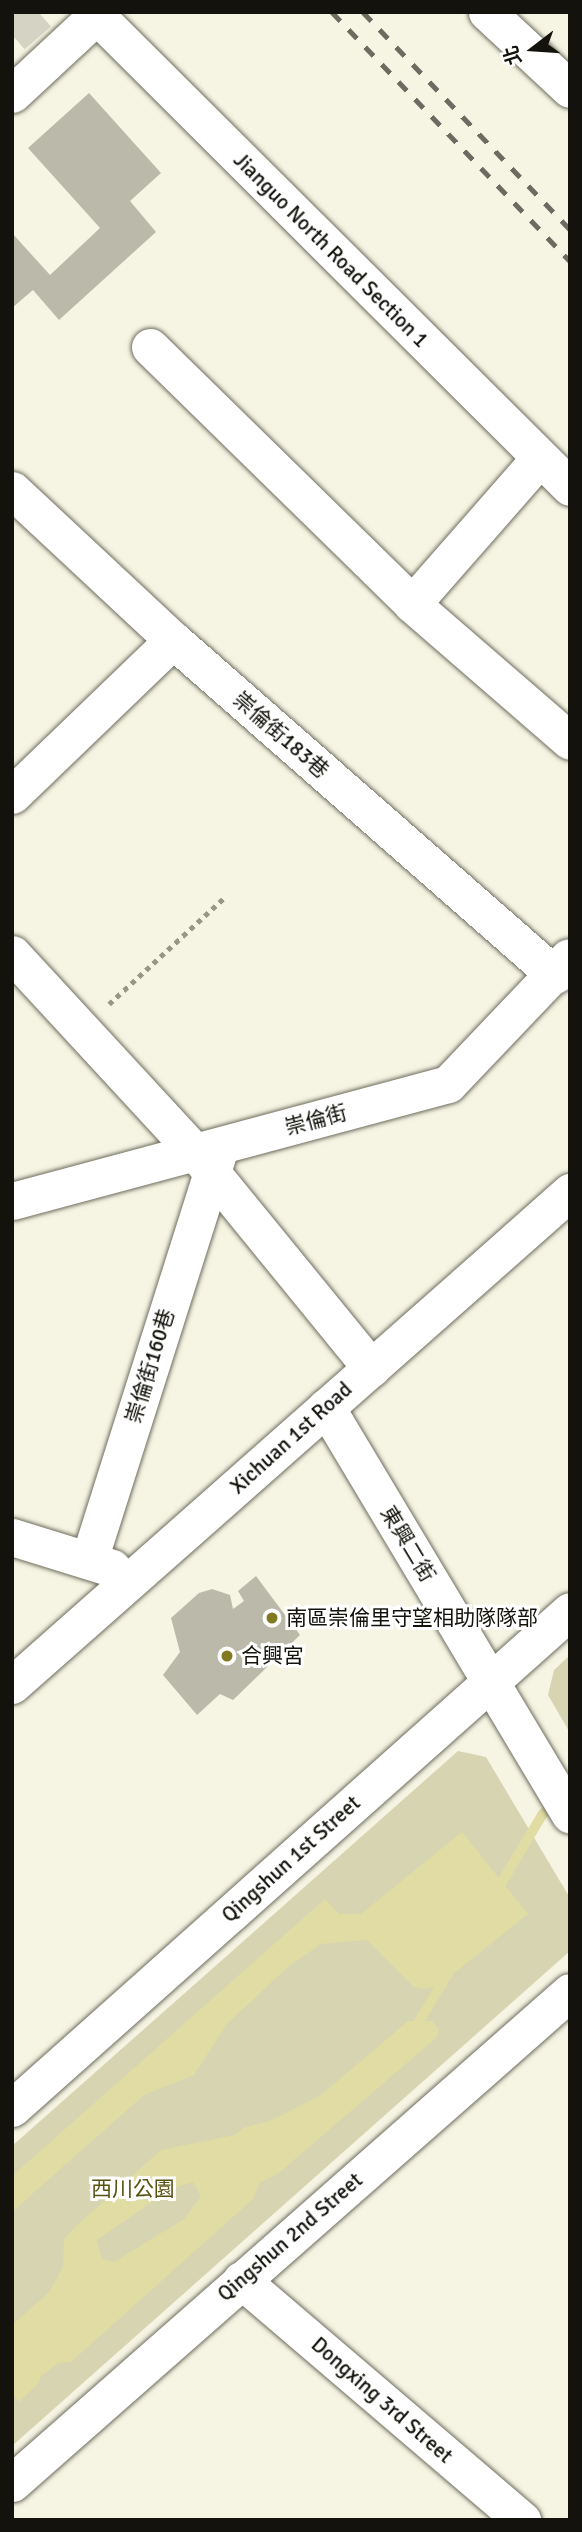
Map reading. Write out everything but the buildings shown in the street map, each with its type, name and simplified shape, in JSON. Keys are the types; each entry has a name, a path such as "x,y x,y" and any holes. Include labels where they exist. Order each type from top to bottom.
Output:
{"street":[{"path":"487,12 570,89"},
{"path":"16,79 95,14"},
{"name":"Jianguo North Road Section 1","path":"95,14 570,487"},
{"path":"150,347 412,604 570,740"},
{"path":"412,604 539,459"},
{"name":"崇倫街183巷","path":"12,491 173,640 558,970"},
{"path":"12,795 173,640"},
{"path":"12,954 82,1029 209,1156 371,1368"},
{"name":"崇倫街","path":"12,1202 209,1156 448,1084 558,970"},
{"name":"崇倫街160巷","path":"89,1560 209,1156"},
{"name":"Xichuan 1st Road","path":"12,1685 570,1192"},
{"name":"東興二街","path":"326,1407 570,1815"},
{"path":"12,1537 136,1576"},
{"name":"Qingshun 1st Street","path":"12,2108 570,1611"},
{"name":"Qingshun 2nd Street","path":"12,2483 570,1992"},
{"name":"Dongxing 3rd Street","path":"241,2280 522,2520"}],"path":[{"path":"82,1029 226,896"}],"green space":[{"path":"570,1655 570,1733 548,1695 554,1670"},
{"name":"西川公園","path":"458,1751 486,1757 570,1898 570,1951 12,2446 12,2146"}],"shaded area":[{"path":"462,1832 528,1914 437,1987 425,1989 414,1987 367,1940 321,1944 290,1965 227,2024 194,2075 144,2095 12,2212 12,2176 325,1899 339,1914 361,1914"},
{"path":"408,2021 432,2021 439,2029 437,2037 279,2173 260,2183 253,2199 71,2362 58,2363 41,2376 38,2384 19,2402 12,2394 12,2325 49,2292 63,2267 64,2239 76,2226 161,2150 235,2135 243,2128 272,2120 321,2095","holes":["193,2182 201,2196 184,2219 114,2262 102,2259 97,2240 171,2189"]}],"waterway":[{"path":"496,1892 542,1815 557,1801"},
{"path":"412,2033 449,1972"}],"tunnel":[{"path":"12,35 38,12"}],"railway":[{"path":"332,12 570,261"},
{"path":"363,12 570,229"}],"place":[{"name":"南區崇倫里守望相助隊隊部","path":"272,1618"},
{"name":"合興宮","path":"227,1656"}]}
